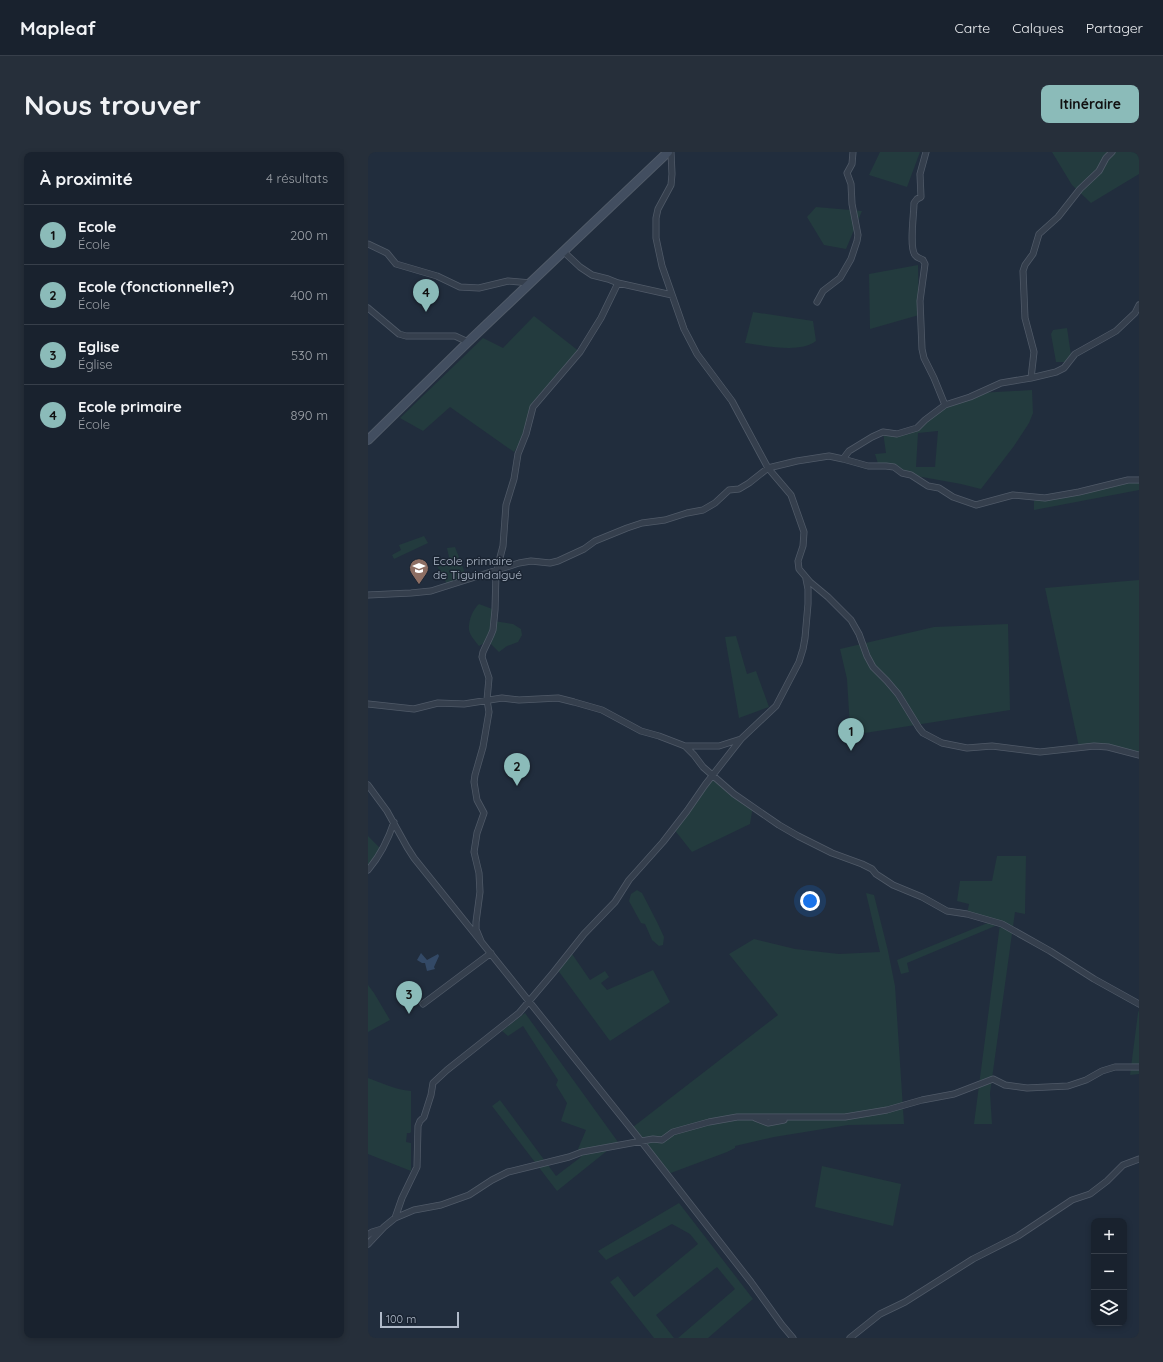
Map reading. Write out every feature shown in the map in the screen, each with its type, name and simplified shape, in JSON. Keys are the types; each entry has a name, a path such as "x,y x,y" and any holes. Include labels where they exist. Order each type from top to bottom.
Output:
{"street":[{"path":"368,440 468,342 668,152"},
{"path":"671,152 671,186 658,209 656,228 658,251 684,328 697,354 735,406 768,468 791,495 804,532 798,561 799,569 851,620 859,634 867,656 873,667 894,690 919,728 923,733 931,738 953,746 967,748 992,746 1040,752 1094,746 1108,747 1139,755"},
{"path":"817,302 823,291 840,278 851,259 857,241 858,235 852,204 851,184 847,174 852,164 853,152"},
{"path":"926,152 920,174 921,197 916,199 914,203 912,236 913,250 914,254 923,260 925,264 920,301 922,349 924,358 945,405"},
{"path":"1031,378 1034,352 1025,318 1025,265 1033,254 1039,234 1058,217 1080,189 1099,171 1106,158 1112,152"},
{"path":"368,244 387,253 396,264 437,276 460,287 479,288 508,281 531,283"},
{"path":"564,252 585,271 618,283 672,295"},
{"path":"481,941 476,929 480,892 479,873 474,852 477,834 484,813 477,800 474,782 488,723 489,712 487,700 490,678 482,657 484,648 493,630 497,570 503,546 506,505 514,479 518,454 526,434 533,407 580,352 601,318 618,283"},
{"path":"843,459 849,451 883,432 897,434 917,428 945,405 970,397 1001,383 1031,378 1056,372 1064,368 1074,354 1116,331 1135,312 1139,305"},
{"path":"368,308 400,334 406,336 455,336 468,342"},
{"path":"368,595 431,591 525,562 531,561 550,563 558,561 584,549 595,541 627,528 642,523 665,520 706,509 716,503 729,490 739,489 768,468 797,461 829,456 868,466 894,467 902,473 911,475 928,486 939,488 954,497 976,505 1013,495 1045,498 1079,492 1128,480 1139,480"},
{"path":"395,1218 402,1198 417,1167 418,1126 424,1117 433,1083 447,1070 519,1013 584,934 615,902 629,880 663,842 687,811 712,774 741,739 776,706 799,662 805,638 808,589 805,576"},
{"path":"368,704 414,709 438,703 464,704 502,698 519,700 558,698 602,710 641,731 685,746 719,746 741,739"},
{"path":"685,746 703,767 734,794 798,836 832,853 867,867 893,884 948,911 967,914 1002,924 1139,1004"},
{"path":"368,785 394,822 414,858 641,1141 793,1338"},
{"path":"368,870 378,859 394,822"},
{"path":"423,1004 491,953"},
{"path":"368,1244 395,1218 414,1210 441,1205 469,1195 492,1180 508,1172 582,1152 652,1139 662,1140 673,1132 709,1122 752,1117 845,1117 887,1110 922,1100 954,1094 993,1079 1005,1085 1027,1088 1068,1086 1115,1067 1139,1067"},
{"path":"850,1338 880,1314 905,1302 973,1259 1018,1236 1072,1200 1090,1194 1123,1166 1139,1159"},
{"path":"368,1235 382,1229"}],"green space":[{"path":"880,152 920,152 907,187 869,175"},
{"path":"1052,152 1139,152 1139,174 1091,203 1072,185"},
{"path":"816,207 862,211 846,249 824,245 807,217"},
{"path":"918,265 919,315 870,329 869,274"},
{"path":"753,312 813,321 816,341 809,345 791,348 745,343"},
{"path":"534,316 580,352 533,407 526,434 514,452 450,407 423,431 400,418 483,338 503,348"},
{"path":"1067,328 1071,355 1065,362 1056,362 1051,334 1053,330"},
{"path":"1032,390 1033,413 1029,423 1014,446 981,489 911,475 894,467 879,467 875,454 886,453 883,432 897,434 917,428 943,407 979,393","holes":["938,431 935,467 916,467 918,433"]},
{"path":"1139,480 1139,490 1034,510 1034,501"},
{"path":"424,536 428,543 394,559 392,555 401,550 399,545"},
{"path":"455,547 467,578 447,584 437,566 449,557 447,548"},
{"path":"1139,580 1139,755 1114,749 1079,747 1045,588"},
{"path":"479,604 495,610 494,621 513,624 521,629 522,635 518,642 507,646 499,652 488,641 479,646 473,639 469,630 469,623 471,616"},
{"path":"1008,624 1010,710 865,733 850,728 847,679 840,649 934,627"},
{"path":"736,636 747,674 756,671 769,707 739,718 725,637"},
{"path":"713,774 753,806 750,824 692,852 673,828"},
{"path":"368,836 382,850 368,868"},
{"path":"997,856 1026,856 1025,914 1015,912 990,1093 992,1124 974,1124 1000,924 907,963 909,972 901,974 897,960 990,922 967,914 969,904 957,901 960,881 992,881"},
{"path":"637,890 642,893 657,922 664,937 663,945 659,946 652,940 645,924 641,923 629,901 631,894"},
{"path":"866,893 874,895 895,986 904,1124 848,1125 774,1137 735,1146 735,1148 727,1152 668,1174 633,1127 778,1015 729,954 754,939 795,949 839,954 880,952"},
{"path":"570,951 590,980 605,971 609,977 601,983 607,990 653,970 670,1002 610,1041 557,969"},
{"path":"368,985 390,1020 368,1032"},
{"path":"1139,1010 1139,1074 1130,1075 1138,1013"},
{"path":"525,1013 618,1142 557,1191 492,1106 500,1100 556,1176 581,1157 578,1149 586,1130 561,1121 567,1103 556,1085 558,1080 523,1026 508,1036 502,1031"},
{"path":"368,1078 394,1088 411,1091 411,1132 407,1133 406,1142 411,1143 411,1171 368,1154"},
{"path":"822,1166 901,1184 893,1226 815,1207"},
{"path":"679,1203 753,1299 708,1338 678,1338 735,1289 717,1267 656,1315 674,1338 654,1338 610,1282 618,1276 634,1297 698,1244 690,1234 672,1224 606,1260 598,1251"}],"water":[{"path":"421,953 427,960 438,954 439,956 434,967 435,969 427,971 425,963 417,960"}],"place":[{"name":"Ecole primaire","path":"426,312"},
{"name":"Ecole primaire de Tiguindalgué","path":"419,585"},
{"name":"Ecole","path":"851,751"},
{"name":"Ecole (fonctionnelle?)","path":"517,786"},
{"name":"Eglise","path":"409,1014"}]}
